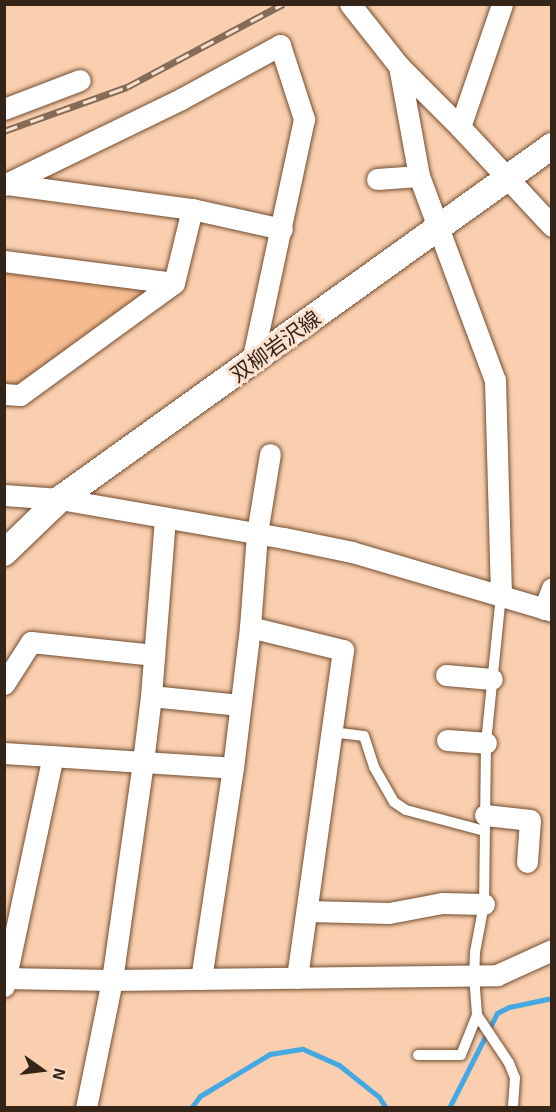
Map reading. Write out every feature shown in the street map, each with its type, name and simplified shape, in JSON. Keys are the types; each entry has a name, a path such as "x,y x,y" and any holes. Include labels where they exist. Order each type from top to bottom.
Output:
{"street":[{"path":"350,4 399,66 509,177 552,226"},
{"path":"460,127 502,4"},
{"path":"5,184 162,109 280,45 304,119 252,362"},
{"path":"399,66 418,177 439,227 495,380 501,595"},
{"path":"4,109 80,80"},
{"name":"双柳岩沢線","path":"4,553 60,500 552,146"},
{"path":"377,179 418,177"},
{"path":"5,184 192,209 282,228"},
{"path":"4,394 20,395 174,283 192,209"},
{"path":"4,261 174,283"},
{"path":"201,979 233,768 250,627 257,533 270,454"},
{"path":"4,495 60,500 257,533 352,552 548,610 552,588"},
{"path":"87,1107 112,980 143,762 151,696 165,518"},
{"path":"250,627 343,650 297,978"},
{"path":"4,684 31,642 154,655"},
{"path":"446,675 492,679"},
{"path":"151,696 240,705"},
{"path":"447,740 486,743"},
{"path":"4,753 233,768"},
{"path":"53,756 5,981 497,975 552,950"},
{"path":"485,823 530,820 527,862"},
{"path":"307,911 390,913 442,903 484,904"}],"lane":[{"path":"501,595 486,743 484,904 475,952 474,975 481,1019 509,1063 515,1078 513,1107"},
{"path":"332,732 364,736 374,767 394,802 406,810 485,823"},
{"path":"418,1055 461,1055 481,1019"}],"shaded area":[{"path":"5,261 174,283 5,394"}],"waterway":[{"path":"449,1108 497,1013 509,1007 552,998"},
{"path":"191,1108 200,1096 270,1054 303,1049 339,1065 379,1097 386,1108"}],"railway":[{"path":"4,131 127,87 283,4"}]}
